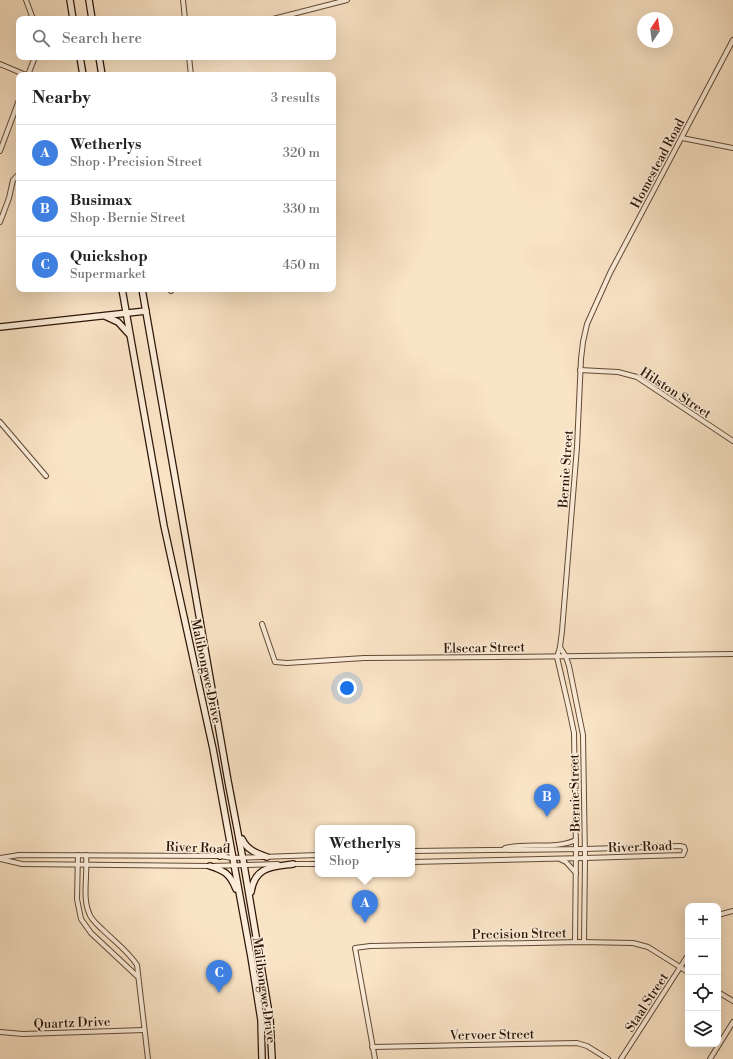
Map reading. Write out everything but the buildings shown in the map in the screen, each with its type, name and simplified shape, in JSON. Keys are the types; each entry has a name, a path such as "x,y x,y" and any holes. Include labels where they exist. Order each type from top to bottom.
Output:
{"main road":[{"path":"70,0 73,16"},
{"path":"89,0 92,16"},
{"path":"80,60 82,72"},
{"path":"100,60 102,72"},
{"name":"Malibongwe Drive","path":"122,292 164,526 213,749 229,842 241,900 261,1020 262,1059"},
{"name":"Malibongwe Drive","path":"143,292 228,781 250,898 270,1019 272,1059"},
{"path":"0,327 146,311"},
{"path":"102,315 118,322 130,336"},
{"path":"239,834 249,849 267,857"},
{"path":"220,856 225,852 229,842"},
{"path":"250,898 254,878 262,871 268,868 294,864"},
{"path":"210,866 218,868 229,875 241,900"}],"street":[{"path":"26,0 32,16"},
{"path":"183,0 186,16"},
{"path":"285,16 348,0"},
{"name":"Homestead Road","path":"599,294 733,40"},
{"path":"28,72 34,60"},
{"path":"190,60 191,72"},
{"path":"0,64 20,72"},
{"path":"0,151 16,108"},
{"path":"682,138 733,148"},
{"path":"0,222 16,178"},
{"name":"Bernie Street","path":"575,942 576,840 573,730 557,657 560,647 576,453 580,370 584,335 599,294"},
{"name":"Hilston Street","path":"580,370 618,372 637,377 733,441"},
{"path":"0,422 46,476"},
{"name":"Elsecar Street","path":"262,624 275,662 287,663 364,658 733,654"},
{"name":"Bernie Street","path":"560,647 566,657 583,735 585,849 584,942"},
{"path":"499,850 521,845 565,844 576,840"},
{"name":"River Road","path":"415,851 585,849 680,846 684,847 685,850 683,855 415,862"},
{"name":"River Road","path":"0,858 19,855 220,856 232,858 315,855"},
{"path":"78,855 78,907 83,924 137,976"},
{"path":"86,855 86,898 89,913 95,922 131,957 137,965 137,976 148,1059"},
{"name":"River Road","path":"0,858 22,864 210,866 315,864"},
{"path":"559,858 569,865 576,873"},
{"path":"721,915 733,911"},
{"name":"Precision Street","path":"372,1047 355,948 362,946 575,942 640,944 648,947 685,970"},
{"name":"Staal Street","path":"621,1059 685,959"},
{"path":"721,994 733,1002"},
{"path":"710,1059 733,1022"},
{"name":"Quartz Drive","path":"0,1032 23,1034 144,1030"},
{"name":"Vervoer Street","path":"372,1047 577,1043 588,1046 608,1059"},
{"path":"372,1047 375,1059"}],"place":[{"name":"Busimax","path":"547,817"},
{"name":"Wetherlys","path":"365,923"},
{"name":"Quickshop","path":"219,993"}]}
